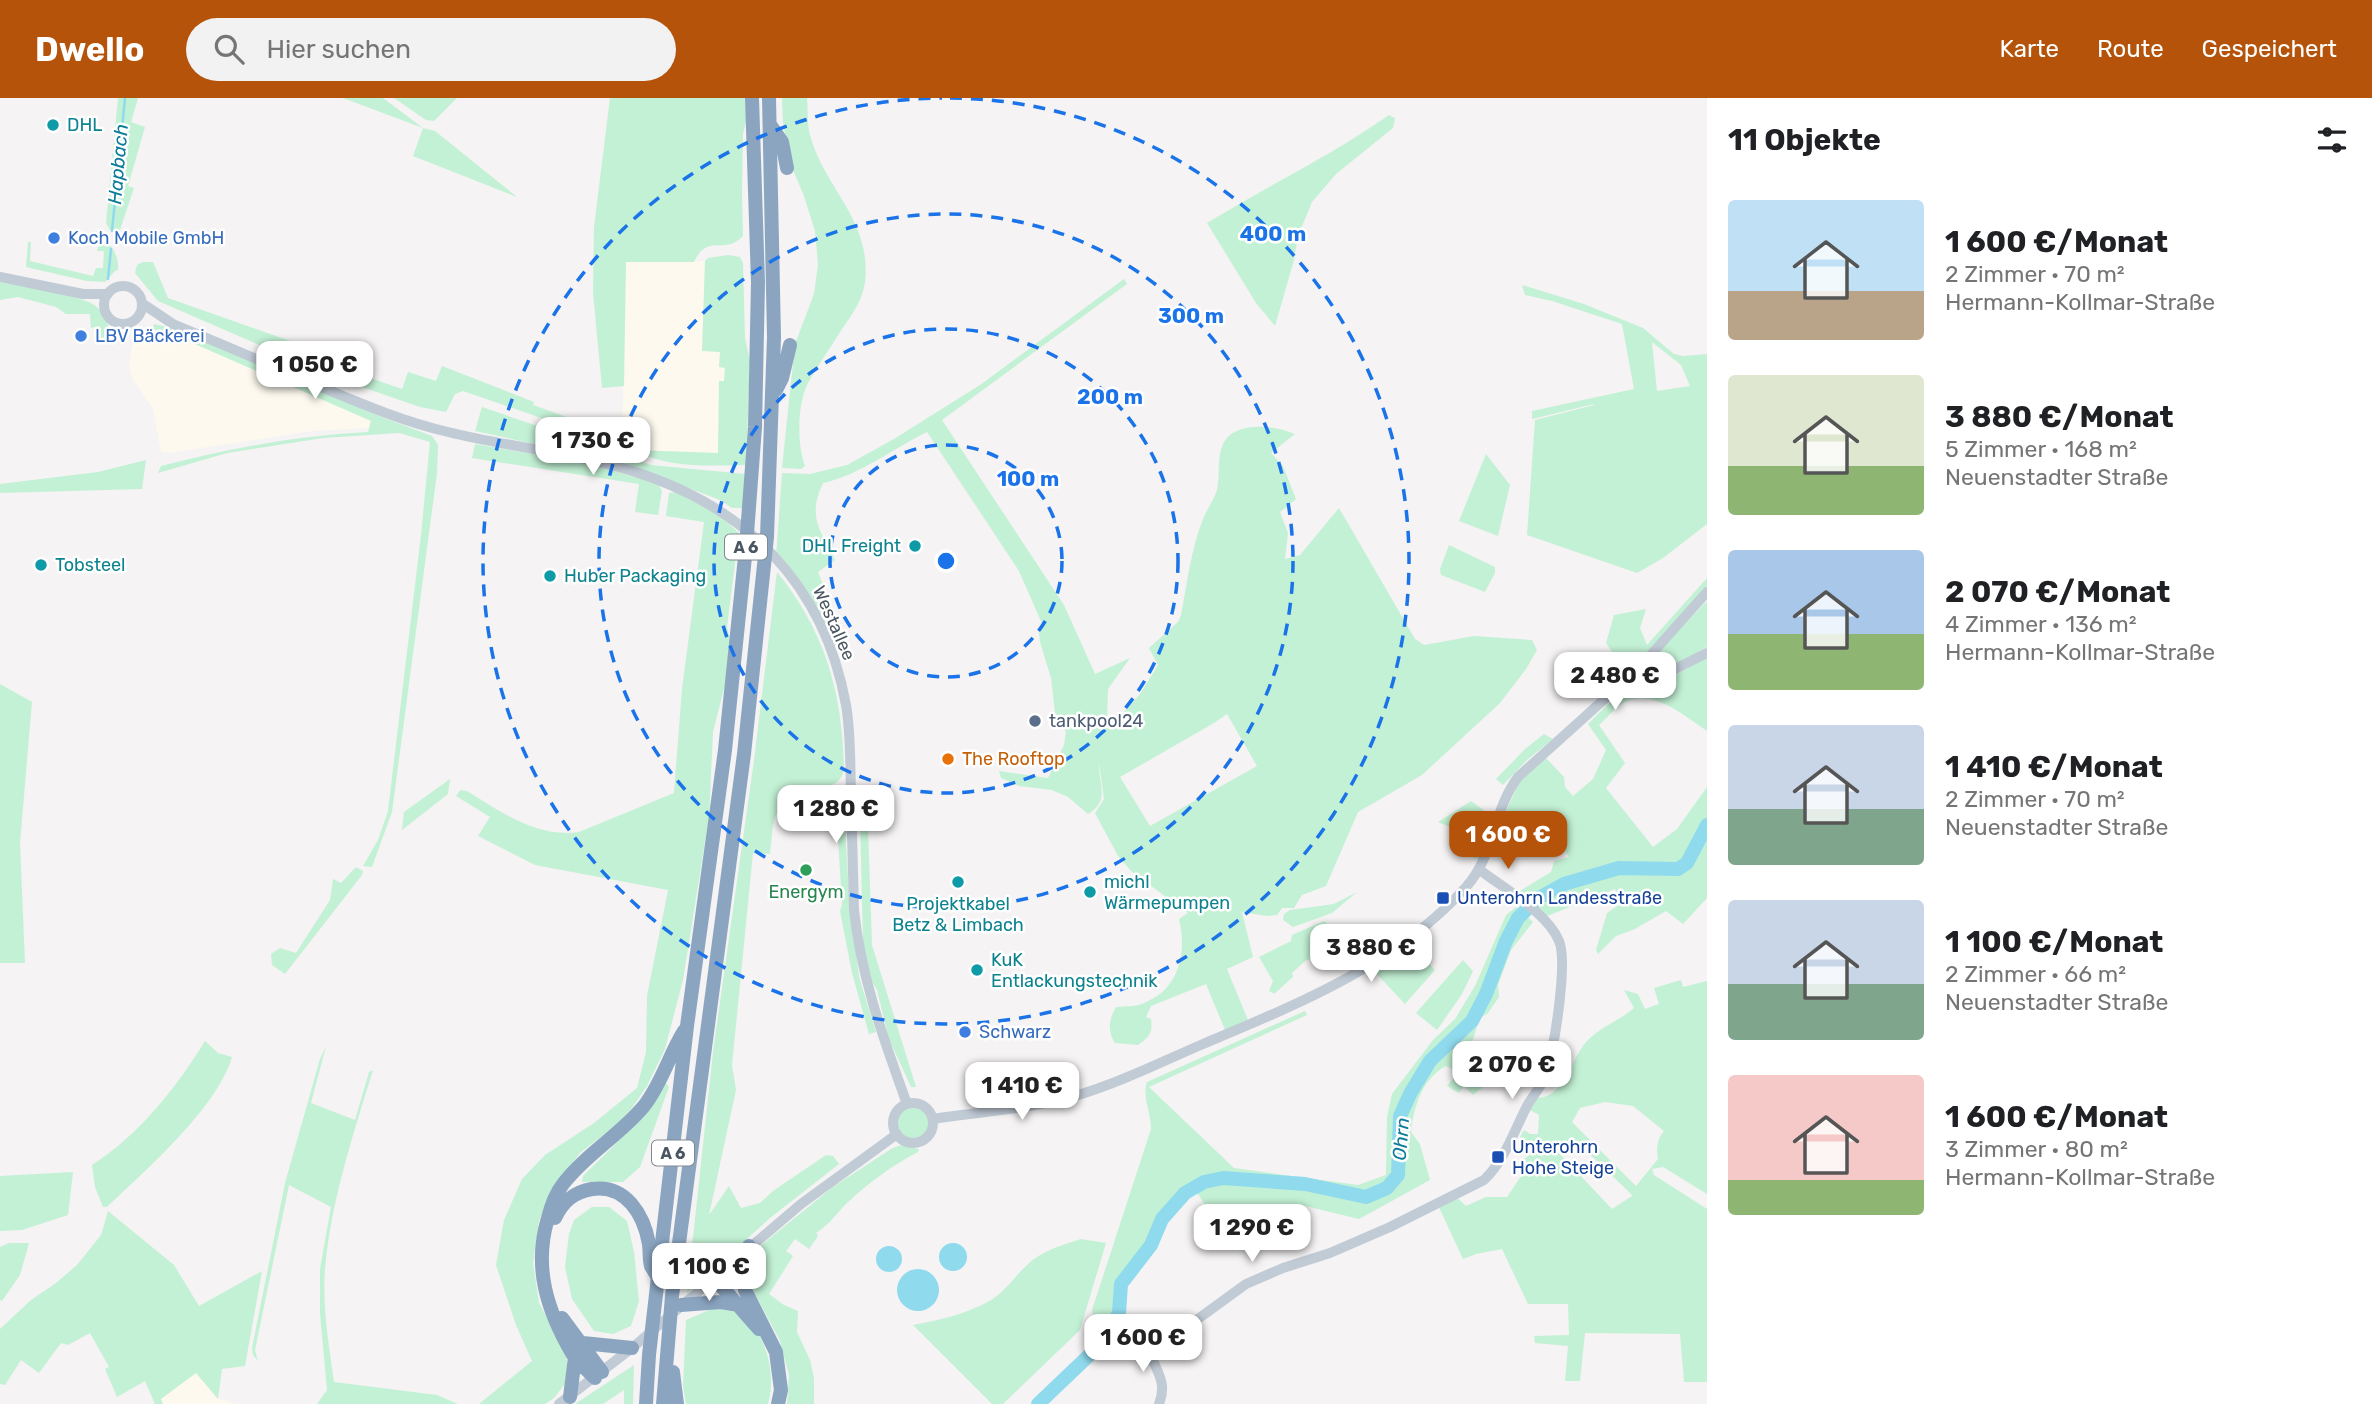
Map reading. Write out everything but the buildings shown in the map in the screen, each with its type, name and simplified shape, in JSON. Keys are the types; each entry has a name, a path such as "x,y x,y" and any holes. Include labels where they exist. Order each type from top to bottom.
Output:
{"highway":[{"name":"A 6","path":"646,1404 649,1355 687,1026 725,750 746,547 754,428 758,283 752,98"},
{"name":"A 6","path":"663,1404 667,1343 676,1300 751,693 767,537 774,258 769,98"},
{"path":"771,125 782,142 787,168"},
{"path":"772,399 782,377 790,345"},
{"path":"598,1376 575,1357 546,1297 542,1278 543,1235 562,1186 578,1167 621,1131 646,1103 659,1084 687,1026"},
{"path":"598,1376 583,1343 566,1325 558,1311 548,1278 548,1237 556,1216 567,1200 583,1191 597,1188 629,1199 640,1215 647,1235 650,1264 659,1280"},
{"path":"749,1246 745,1290 776,1352 781,1390 776,1404"},
{"path":"718,1274 745,1290"},
{"path":"718,1274 758,1327 771,1354 776,1404"},
{"path":"676,1300 739,1305"},
{"path":"583,1343 632,1348"},
{"path":"667,1343 677,1404"},
{"path":"565,1400 575,1357"}],"main road":[{"path":"0,277 83,294 108,294"},
{"path":"128,286 138,293 143,304 138,318 126,325 115,323 107,316 104,307 108,294 117,287 128,286"},
{"path":"83,294 104,307"},
{"name":"Westallee","path":"143,304 173,324 382,412 450,433 630,470 698,497 758,538 792,576 810,605 825,637 846,705 857,935 863,972 907,1104"},
{"name":"Westallee","path":"138,318 173,324"},
{"path":"933,1119 1040,1104 1074,1096 1128,1076 1311,997 1367,968 1442,910 1467,887 1485,861 1497,816 1509,789 1639,668 1707,593"},
{"path":"1639,668 1653,680 1707,653"},
{"path":"1159,1404 1164,1388 1150,1354 1156,1343 1191,1324 1245,1284 1330,1253 1390,1227 1484,1180 1495,1170 1532,1097 1544,1081 1555,1034 1562,959 1561,943 1553,928 1480,870"},
{"path":"907,1104 925,1106 933,1119 933,1130 923,1141 908,1143 894,1128 894,1117 898,1110 907,1104"},
{"path":"565,1400 632,1348 676,1300 718,1274 846,1169 897,1134"}],"shaded area":[{"path":"705,261 702,350 720,352 725,367 724,381 719,382 718,453 633,450 622,446 626,262"},
{"path":"153,330 165,331 371,420 369,428 313,431 161,452 153,409 132,378 129,365 133,342 141,334"},
{"path":"196,1373 218,1399 238,1404 163,1404 161,1399"}],"green space":[{"path":"118,98 138,98 131,122 145,127 128,186 134,188 119,233 110,230 106,223"},
{"path":"343,98 383,98 423,128"},
{"path":"394,98 457,98 434,121 426,120"},
{"path":"610,98 745,98 747,117 743,134 743,236 730,244 705,248 694,262 626,262 624,386 602,388 593,293 594,227"},
{"path":"782,98 807,98 809,131 817,154 854,222 865,260 865,282 859,301 804,392 799,424 805,466 801,469 782,468 795,344 814,294 818,264 815,231 791,165 783,123"},
{"path":"1389,115 1395,118 1393,128 1336,174 1312,202 1298,236 1275,326 1256,303 1207,223 1345,144"},
{"path":"423,128 435,131 517,197 413,156"},
{"path":"104,241 113,249 118,266 118,270 105,282 87,281 26,267 28,242 31,242 30,261 93,276 96,268 103,268 104,251 97,251 99,244"},
{"path":"728,255 740,257 743,263 745,338 750,361 746,465 674,463 646,456 633,450 718,453 719,381 724,381 725,368 719,367 720,352 702,351 705,261 708,258"},
{"path":"153,262 168,298 310,348 307,356 402,389 408,372 436,381 442,366 534,402 533,405 589,425 592,419 596,420 598,430 591,435 463,391 455,394 446,412 420,407 333,377 158,301 135,273 137,265"},
{"path":"1124,279 1127,284 942,420 1064,605 1095,674 1130,658 1108,689 1107,720 1117,720 1140,694 1158,665 1149,648 1178,622 1181,615 1195,542 1217,490 1221,449 1234,432 1251,427 1270,427 1295,434 1271,453 1283,466 1296,499 1280,512 1288,533 1285,559 1300,555 1339,508 1415,639 1424,645 1474,636 1532,640 1537,650 1500,703 1422,775 1358,812 1326,886 1302,895 1294,908 1282,908 1277,915 1242,912 1253,957 1227,969 1248,1020 1225,1030 1206,984 1151,1006 1146,1017 1151,1019 1151,1031 1138,1045 1115,1043 1112,1038 1110,1025 1116,1007 1144,1003 1166,989 1173,979 1181,956 1179,919 1188,913 1132,872 1118,856 1095,813 1104,799 1099,763 1101,797 1095,809 1088,814 1068,797 1052,790 1019,786 1001,778 999,771 1048,778 1064,745 1066,732 1055,713 1051,678 1040,642 1039,633 1043,626 1019,571 927,432 851,474 823,483 818,495 817,523 835,560 818,572 838,622 843,643 829,647 776,557 782,473 810,474 847,465 980,385","holes":["1227,714 1257,766 1150,826 1120,777"]},
{"path":"0,282 67,295 91,303 100,310 112,333 107,333 107,338 95,339 95,327 91,328 90,314 66,314 56,307 18,297 0,300"},
{"path":"1522,285 1584,304 1643,328 1674,354 1707,354 1707,524 1663,558 1637,573 1527,535 1535,420 1594,404 1532,419 1532,411 1634,389 1622,324 1525,295","holes":["1652,342 1681,365 1690,386 1657,391"]},
{"path":"154,324 175,329 432,436 438,445 437,473 392,812 372,867 363,866 378,840 388,811 430,442 399,433 323,438 227,453 158,473 161,466 238,448 315,436 368,432 371,421 165,331 153,330"},
{"path":"482,407 651,465 745,474 743,508 732,508 720,500 678,484 590,456 475,431"},
{"path":"475,444 590,464 658,484 662,491 658,515 635,512 639,484 472,458"},
{"path":"1486,454 1510,485 1498,536 1459,521"},
{"path":"146,460 142,489 0,493 0,484 98,472"},
{"path":"676,492 719,515 739,533 727,627 733,653 713,732 709,817 683,980 665,1049 647,1086 615,1126 580,1153 554,1187 539,1221 533,1263 539,1303 564,1349 569,1369 565,1384 554,1398 545,1404 479,1404 532,1361 516,1325 496,1265 504,1220 522,1179 545,1155 594,1123 637,1088 646,1052 647,996 668,890 535,865 478,836 490,817 456,796 460,790 467,791 520,822 564,833 579,832 674,793 682,689 704,522 666,516 669,493"},
{"path":"1449,545 1495,567 1495,573 1485,592 1441,575 1440,569"},
{"path":"777,572 808,617 828,665 840,715 844,770 834,784 795,796 786,802 774,821 770,854 753,853 732,1065 736,1090 709,1215 729,1186 741,1208 760,1203 826,1155 833,1156 839,1164 770,1218 687,1293 713,1052"},
{"path":"1707,578 1707,587 1627,673 1606,643 1614,615 1646,609 1640,628 1647,645"},
{"path":"1707,601 1707,647 1662,672 1655,672 1650,668 1656,654"},
{"path":"1707,658 1707,731 1677,710 1642,698 1620,705 1599,725 1625,763 1606,788 1653,847 1677,829 1707,787 1707,898 1683,924 1666,911 1635,929 1616,936 1598,954 1596,950 1607,913 1623,902 1615,889 1547,916 1520,891 1551,872 1554,861 1569,857 1542,819 1532,816 1521,828 1513,825 1509,839 1500,836 1506,811 1520,781 1546,758 1564,777 1565,787 1573,796 1593,779 1606,750 1588,724 1638,674 1648,683 1665,685 1677,674"},
{"path":"0,684 32,702 20,843 25,963 0,963"},
{"path":"1544,734 1553,739 1527,760 1503,785 1496,779 1525,749"},
{"path":"450,779 448,794 402,830 404,812"},
{"path":"1471,801 1493,817 1490,840 1481,859 1473,858 1479,840 1438,822"},
{"path":"836,805 845,825 849,895 859,977 876,1032 869,1034 852,973 840,911 842,905"},
{"path":"865,810 868,827 872,945 916,1087 911,1087 889,1039 877,990 870,979 863,942 860,818"},
{"path":"356,867 363,871 362,875 285,974 272,965 271,954 280,948 296,953 330,900 333,879 341,883"},
{"path":"1357,892 1332,913 1293,927 1283,920 1284,914 1290,910 1334,904"},
{"path":"1516,907 1533,922 1511,950 1498,985 1499,997 1488,1013 1479,1019 1473,1040 1452,1058 1473,1073 1483,1073 1483,1087 1473,1095 1464,1086 1459,1093 1447,1086 1458,1072 1446,1066 1431,1078 1417,1103 1411,1132 1420,1144 1430,1180 1359,1219 1301,1205 1241,1206 1210,1213 1198,1194 1186,1194 1160,1229 1152,1255 1119,1293 1112,1325 1106,1334 1096,1328 1092,1310 1151,1129 1147,1082 1305,1011 1307,1015 1149,1087 1234,1168 1358,1185 1386,1175 1387,1117 1392,1094 1433,1040 1455,1019 1475,986 1506,915"},
{"path":"1324,921 1357,950 1371,958 1350,971 1327,954 1305,961 1292,973 1293,977 1274,994 1269,991 1273,981 1259,957 1291,941 1292,935"},
{"path":"1412,946 1435,970 1405,1004 1373,970"},
{"path":"1463,960 1473,971 1462,994 1437,1030 1416,1013"},
{"path":"1681,980 1683,987 1707,981 1707,1194 1663,1167 1652,1169 1654,1175 1707,1209 1707,1382 1684,1382 1680,1334 1585,1333 1580,1381 1565,1381 1568,1346 1535,1343 1534,1336 1569,1335 1568,1304 1528,1304 1502,1249 1463,1259 1437,1203 1453,1194 1466,1206 1486,1197 1507,1197 1524,1172 1517,1164 1531,1154 1520,1137 1524,1130 1530,1134 1538,1134 1539,1115 1526,1108 1532,1097 1551,1094 1589,1039 1634,1008 1624,990 1638,994 1645,1009 1659,1004 1654,988","holes":["1605,1102 1633,1106 1664,1131 1658,1144 1658,1159 1636,1186 1572,1122 1580,1108","1572,1137 1632,1195 1632,1196 1612,1209 1558,1152"]},
{"path":"205,1041 218,1053 232,1057 212,1097 160,1157 107,1207 103,1207 95,1187 92,1165 141,1125 182,1076"},
{"path":"326,1046 311,1103 355,1120 369,1072 373,1070 344,1168 328,1244 324,1297 334,1382 437,1395 458,1404 317,1404 327,1390 320,1314 320,1269 331,1207 289,1185 255,1350 258,1361 253,1355 252,1348 285,1183"},
{"path":"665,1082 669,1087 640,1167 623,1182 582,1182 583,1176 651,1109"},
{"path":"913,1103 927,1109 933,1123 927,1137 913,1143 899,1137 893,1123 899,1109"},
{"path":"901,1145 919,1149 847,1203 816,1233 818,1236 809,1249 795,1239 786,1251 793,1256 769,1294 798,1311 797,1332 810,1360 814,1378 814,1404 787,1404 789,1375 780,1341 754,1292 751,1280 750,1269 759,1247 833,1187"},
{"path":"73,1172 68,1215 22,1230 0,1231 0,1176"},
{"path":"592,1207 609,1207 627,1221 634,1252 639,1301 631,1326 613,1334 594,1331 572,1299 565,1267 569,1234 574,1220"},
{"path":"108,1211 174,1265 199,1306 262,1271 245,1366 222,1369 218,1399 196,1373 161,1399 163,1404 155,1404 145,1381 117,1397 105,1369 109,1367 90,1333 68,1345 61,1343 39,1373 21,1360 5,1385 0,1384 0,1329 31,1300 77,1265 101,1235"},
{"path":"1081,1239 1106,1243 1080,1330 1003,1404 992,1404 913,1325 953,1316 982,1305 1001,1292 1039,1256"},
{"path":"9,1243 29,1243 20,1275 2,1301 0,1247"},
{"path":"714,1308 736,1311 755,1328 762,1340 770,1366 768,1404 686,1404 683,1386 686,1320"},
{"path":"634,1365 633,1404 624,1404 624,1390 603,1404 575,1404"}],"water":[{"path":"953,1243 963,1247 967,1257 963,1267 953,1271 943,1267 939,1257 943,1247"},
{"path":"889,1246 898,1250 902,1259 898,1268 889,1272 880,1268 876,1259 880,1250"},
{"path":"918,1269 933,1275 939,1290 933,1305 918,1311 903,1305 897,1290 903,1275"}],"waterway":[{"name":"Hapbach","path":"112,231 125,98"},
{"name":"Hapbach","path":"108,279 111,249"},
{"name":"Ohrn","path":"1038,1404 1102,1343 1119,1313 1121,1284 1151,1245 1162,1219 1185,1193 1204,1182 1223,1178 1305,1184 1366,1197 1387,1188 1398,1175 1400,1116 1411,1092 1430,1061 1472,1021 1518,918 1537,899 1564,884 1619,868 1678,869 1687,863 1707,825"}],"place":[{"name":"DHL","path":"53,125"},
{"name":"Koch Mobile GmbH","path":"54,238"},
{"name":"LBV Bäckerei","path":"81,336"},
{"name":"DHL Freight","path":"915,546"},
{"name":"Tobsteel","path":"41,565"},
{"name":"Huber Packaging","path":"550,576"},
{"name":"tankpool24","path":"1035,721"},
{"name":"The Rooftop","path":"948,759"},
{"name":"Energym","path":"806,870"},
{"name":"Projektkabel Betz & Limbach","path":"958,882"},
{"name":"michl Wärmepumpen","path":"1090,892"},
{"name":"Unterohrn Landesstraße","path":"1443,898"},
{"name":"KuK Entlackungstechnik","path":"977,970"},
{"name":"Schwarz","path":"965,1032"},
{"name":"Unterohrn Hohe Steige","path":"1498,1157"}]}
